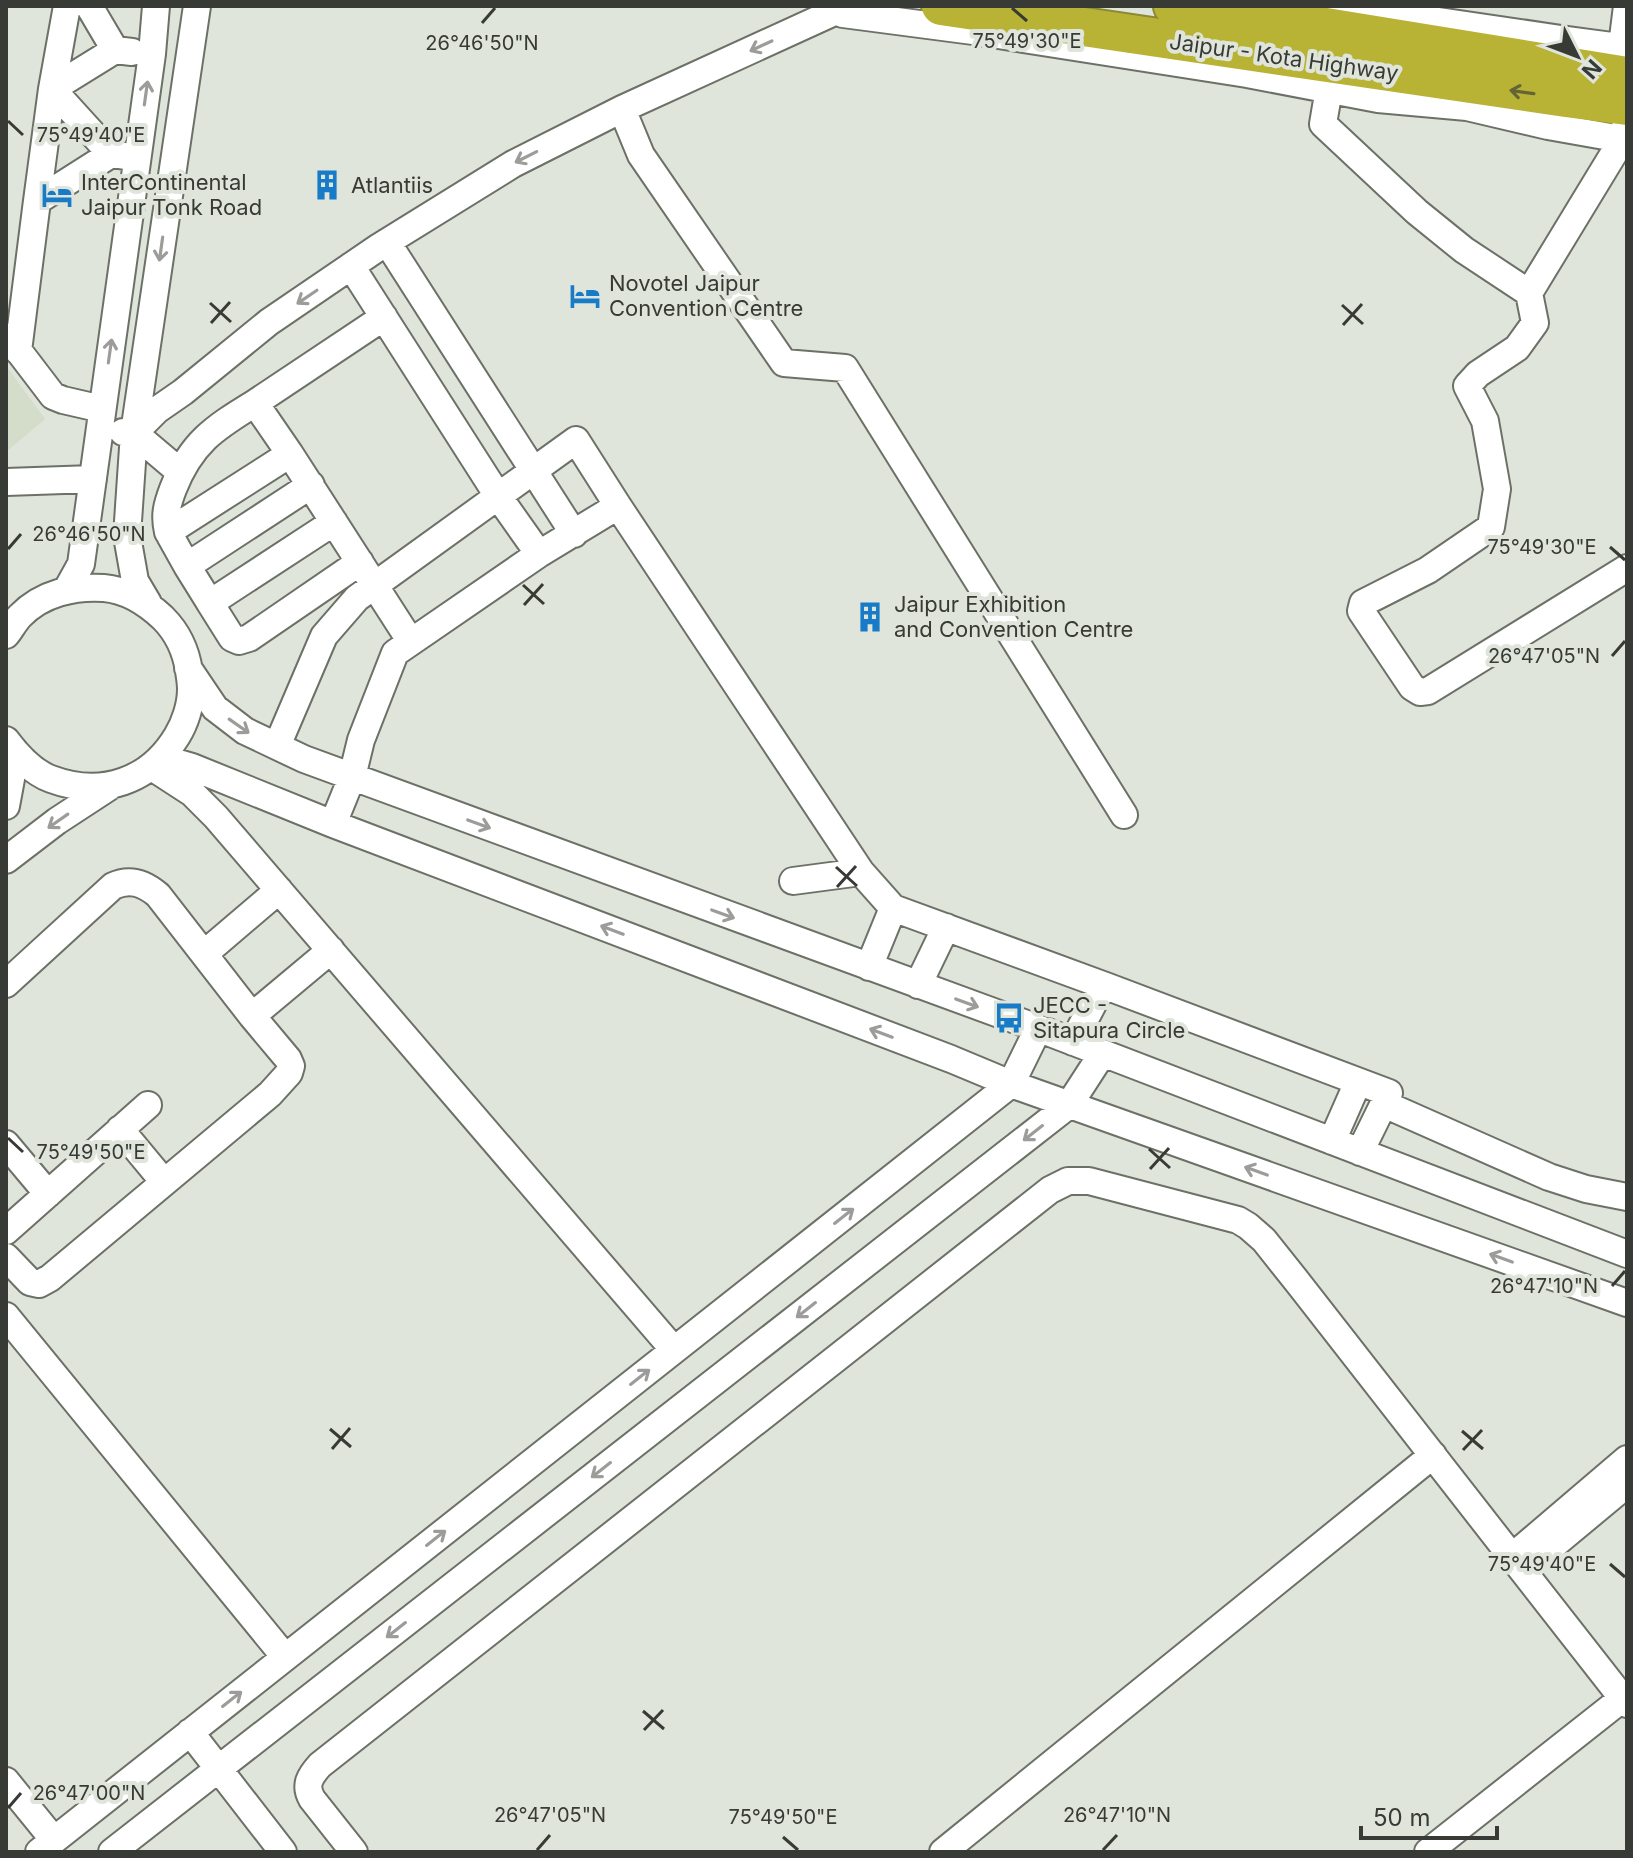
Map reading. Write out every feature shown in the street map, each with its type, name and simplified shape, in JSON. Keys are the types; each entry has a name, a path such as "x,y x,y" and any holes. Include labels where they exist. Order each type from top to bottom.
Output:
{"highway":[{"name":"Jaipur - Kota Highway","path":"941,6 1331,76 1551,96 1624,107"},
{"name":"Jaipur - Kota Highway","path":"1173,6 1259,11 1624,107"}],"street":[{"path":"67,6 12,342 58,399 134,433 180,472"},
{"path":"89,6 115,50"},
{"path":"66,591 81,564 152,54 156,6"},
{"path":"6,740 22,761 49,779 80,787 112,785 136,778 157,763 184,725 191,691 187,657 172,627 148,603 135,581 127,536 134,433 197,6"},
{"path":"134,433 157,410 269,322 387,242 513,164 622,109 832,13 864,6"},
{"path":"893,6 947,7"},
{"path":"1323,6 1553,38 1624,107"},
{"path":"1627,6 1624,107 1529,293 1535,323 1517,348 1478,374 1467,386 1485,421 1497,489 1491,527 1428,570 1363,603 1361,611 1412,687 1420,692 1428,691 1627,568"},
{"path":"832,13 973,31 1261,76 1331,76 1323,124 1417,212 1464,250 1529,293"},
{"path":"52,89 115,50 152,54"},
{"path":"52,89 111,154"},
{"path":"622,109 641,155 784,363 845,368 1124,815"},
{"path":"37,201 111,154 137,157"},
{"path":"387,242 574,534"},
{"path":"351,266 498,496 539,554"},
{"path":"360,562 249,638 239,641 232,638 187,566 168,532 165,516 180,472 205,438 384,317"},
{"path":"415,365 452,343"},
{"path":"255,403 411,642"},
{"path":"277,746 324,636 357,598 576,440 861,872 893,908 1358,1082 1549,1177 1586,1189 1627,1197"},
{"path":"168,532 290,454"},
{"path":"6,482 93,479"},
{"path":"187,566 311,485"},
{"path":"333,824 395,653 539,554 618,506"},
{"path":"210,603 334,522"},
{"path":"6,635 21,615 49,595 82,587 116,589 148,603"},
{"path":"188,668 215,708 245,731 304,759 1073,1042 1627,1254"},
{"path":"6,753 11,779 6,806"},
{"path":"157,763 192,767 1011,1084 1627,1303"},
{"path":"157,763 216,817 674,1350"},
{"path":"6,860 112,785"},
{"path":"793,881 861,872"},
{"path":"6,984 106,891 129,881 149,887 158,895 291,1066 289,1073 270,1094 59,1271 39,1284 30,1282 6,1257"},
{"path":"204,954 279,890"},
{"path":"869,967 893,908"},
{"path":"918,985 946,927"},
{"path":"252,1016 331,950"},
{"path":"1073,1042 1103,985"},
{"path":"6,1781 46,1846 1011,1084 1038,1029"},
{"path":"112,1852 1069,1105 1102,1054"},
{"path":"1332,1141 1358,1082"},
{"path":"1360,1152 1387,1099"},
{"path":"1387,1099 1590,1179 1627,1185"},
{"path":"6,1231 148,1105"},
{"path":"120,1129 164,1182"},
{"path":"6,1144 48,1194"},
{"path":"354,1852 307,1790 312,1774 320,1765 1061,1183 1068,1181 1089,1181 1238,1220 1264,1240 1625,1701 1428,1852"},
{"path":"6,1316 285,1657"},
{"path":"943,1852 1433,1455"},
{"path":"1517,1564 1627,1459"},
{"path":"1517,1564 1627,1484"},
{"path":"190,1732 283,1852"}],"shaded area":[{"path":"6,366 45,419 6,452"}],"place":[{"name":"Atlantiis","path":"327,185"},
{"name":"InterContinental Jaipur Tonk Road","path":"57,195"},
{"name":"Novotel Jaipur Convention Centre","path":"585,296"},
{"name":"Jaipur Exhibition and Convention Centre","path":"870,617"},
{"name":"JECC - Sitapura Circle","path":"1009,1018"}]}
